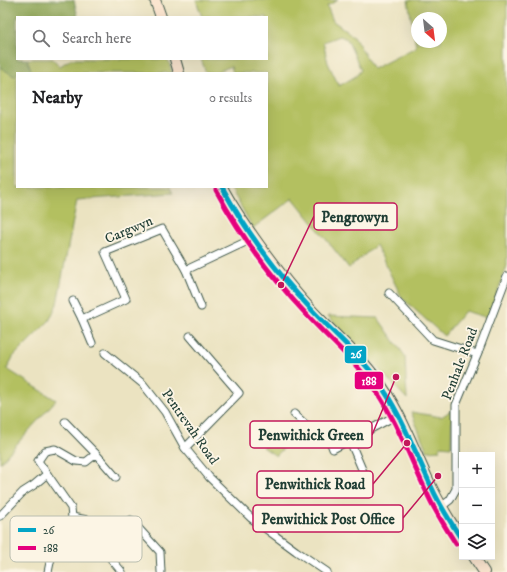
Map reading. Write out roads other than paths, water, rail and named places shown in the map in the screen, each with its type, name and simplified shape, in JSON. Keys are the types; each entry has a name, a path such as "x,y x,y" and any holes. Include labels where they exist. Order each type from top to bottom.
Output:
{"main road":[{"path":"155,0 161,16"},
{"path":"175,60 179,72"},
{"path":"223,188 232,206 288,284 318,318 350,348 391,398 441,507 459,535"},
{"path":"476,560 484,572"}],"street":[{"name":"Cargwyn","path":"82,319 126,299 105,252 162,229 186,270"},
{"path":"201,307 186,270 254,238"},
{"name":"Penhale Road","path":"441,507 450,500 456,489 456,404 507,276"},
{"path":"389,293 433,340 477,354"},
{"path":"73,301 92,343"},
{"path":"185,448 238,393 190,336"},
{"name":"Pentrevah Road","path":"105,353 143,384 165,412 185,448 209,477 251,518 328,572"},
{"path":"294,414 315,433 330,441 332,449 350,441 399,414"},
{"path":"65,422 116,477"},
{"path":"350,441 364,474"},
{"path":"72,516 71,508 38,461 44,451 55,449 76,461 86,462 96,454"},
{"path":"0,516 23,492 47,474"},
{"path":"142,532 160,552 161,572"},
{"path":"48,572 50,562"},
{"path":"113,562 122,572"}],"place":[{"name":"Pengrowyn","path":"281,285"},
{"name":"Penwithick Green","path":"396,377"},
{"name":"Penwithick Road","path":"407,443"},
{"name":"Penwithick Post Office","path":"438,476"}]}
